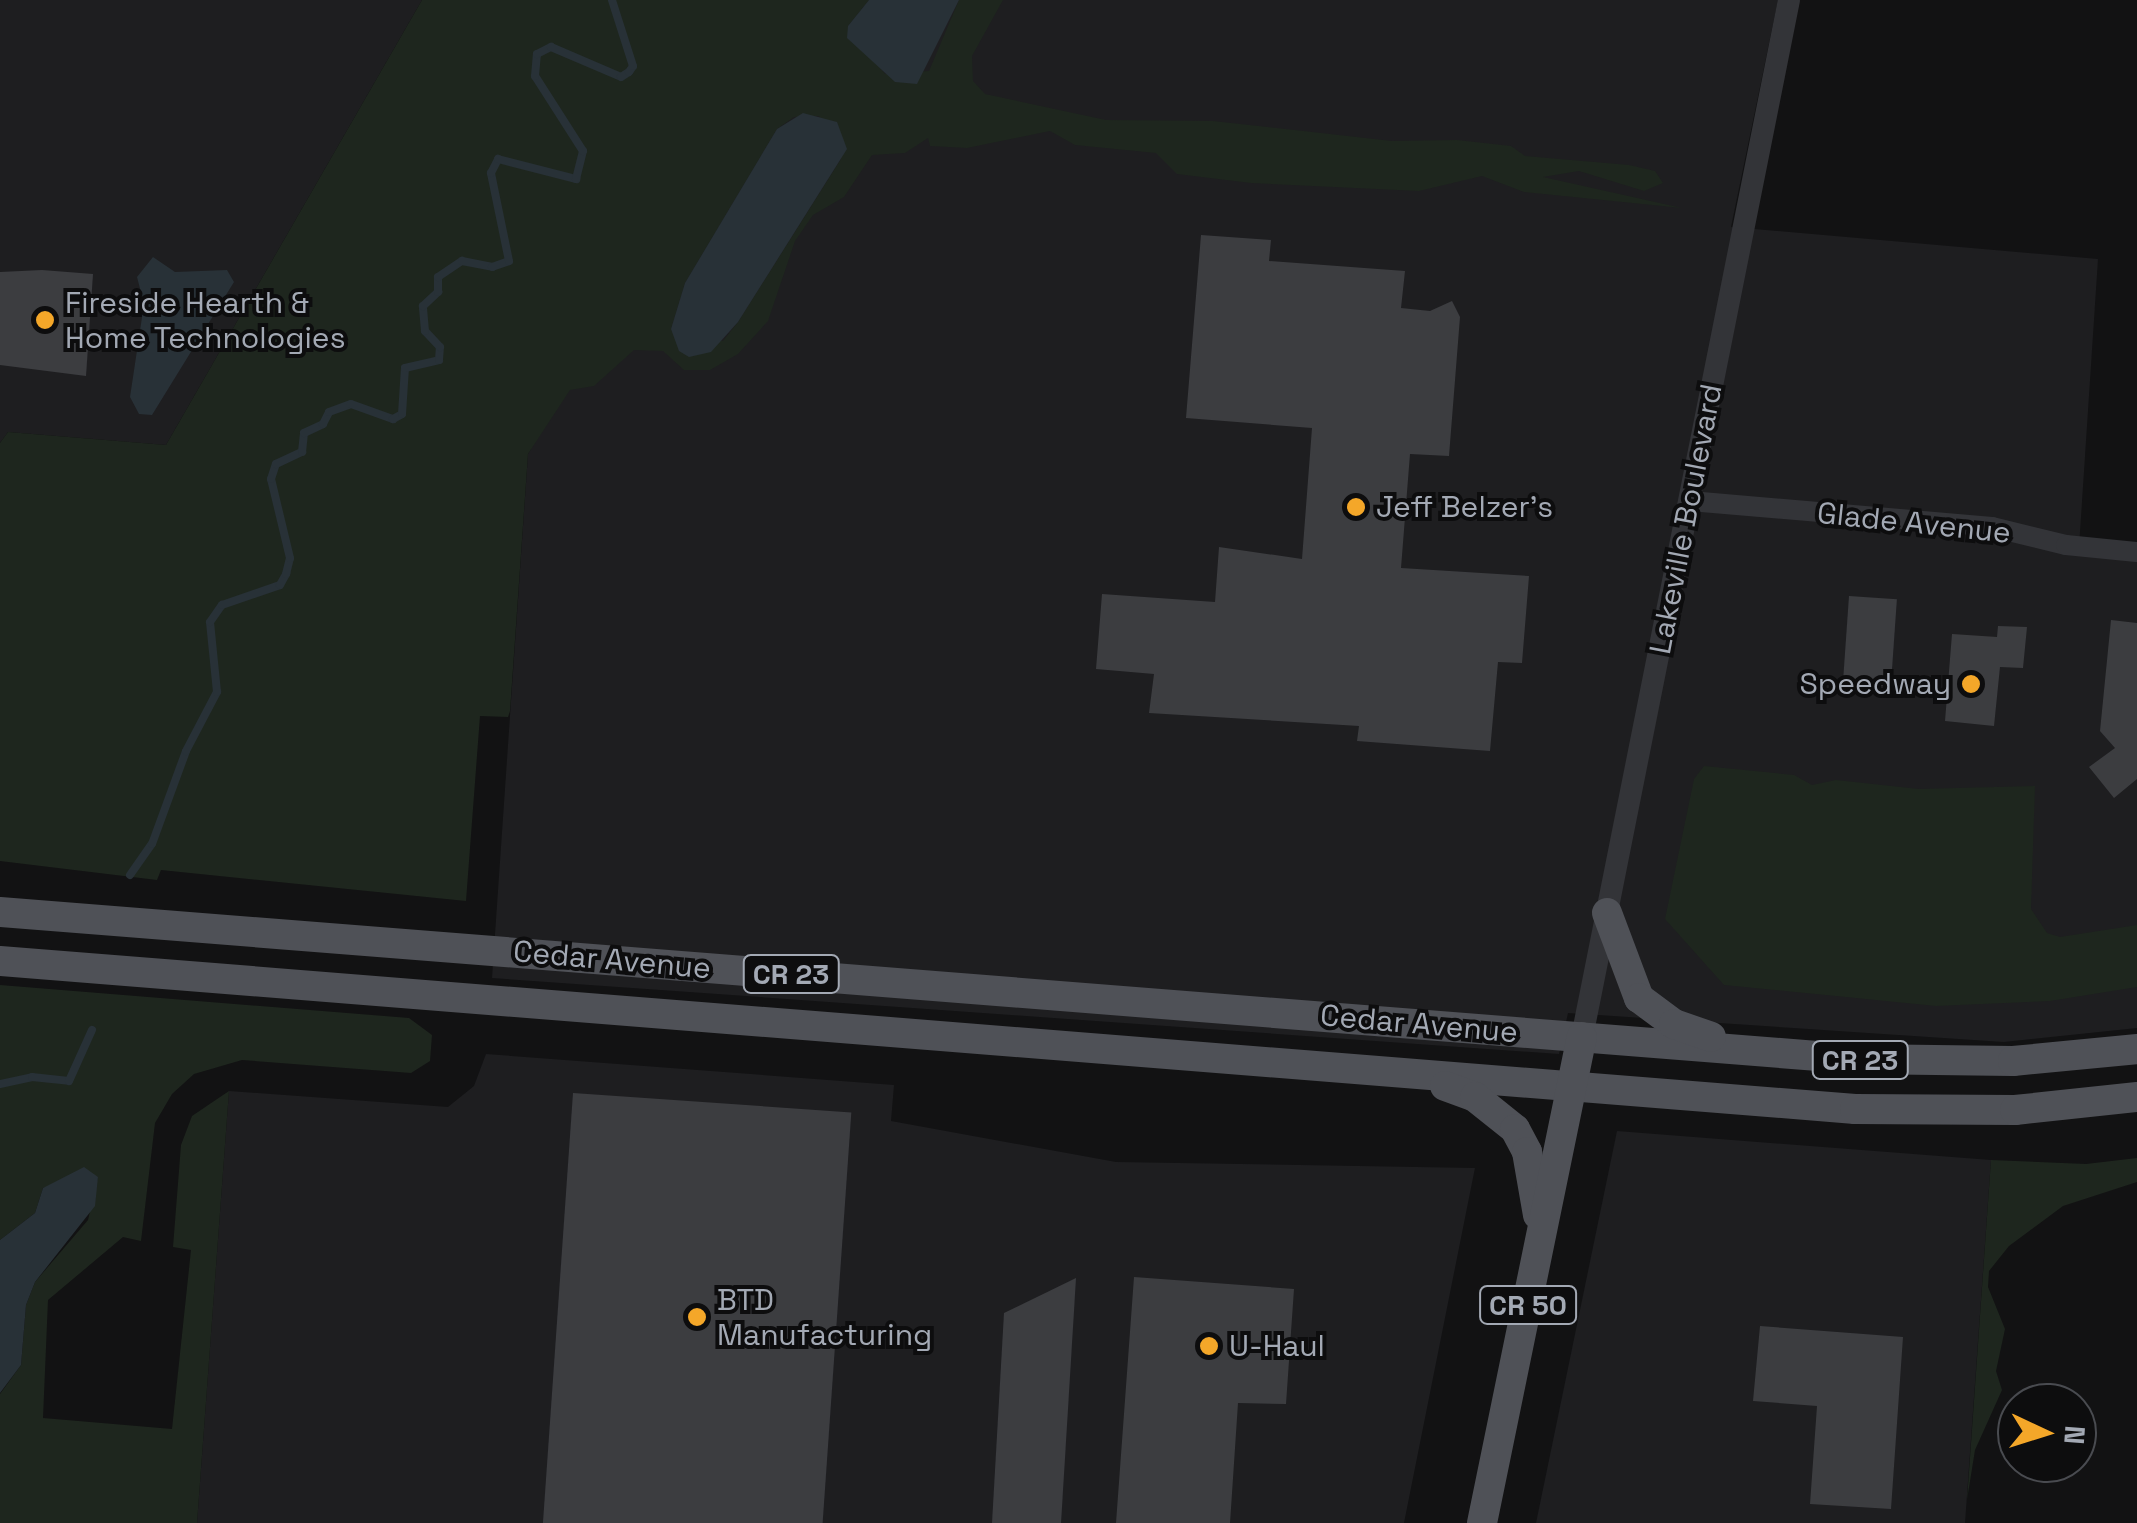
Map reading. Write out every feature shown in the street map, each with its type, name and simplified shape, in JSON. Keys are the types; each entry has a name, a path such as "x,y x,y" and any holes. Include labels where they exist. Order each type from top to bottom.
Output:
{"main road":[{"name":"Cedar Avenue","path":"0,912 1582,1037"},
{"path":"1607,913 1639,998 1674,1024 1752,1051"},
{"name":"Cedar Avenue","path":"0,962 1573,1086"},
{"name":"CR 23","path":"1582,1037 1965,1062 2137,1048"},
{"name":"CR 50","path":"1482,1523 1582,1037"},
{"path":"1409,1073 1475,1096 1515,1130 1527,1152 1542,1239"},
{"name":"CR 23","path":"1573,1086 1963,1112 2137,1097"}],"street":[{"name":"Lakeville Boulevard","path":"1582,1037 1789,0"},
{"name":"Glade Avenue","path":"1690,500 1992,527 2066,545 2137,552"}],"shaded area":[{"path":"0,0 422,0 166,445 8,432 0,443"},
{"path":"422,0 869,0 848,26 885,74 929,71 959,0 1003,0 972,56 973,81 985,94 1106,120 1213,121 1392,141 1457,140 1511,146 1525,156 1629,165 1655,171 1663,183 1644,191 1579,171 1543,177 1682,208 1524,192 1482,176 1419,191 1251,183 1177,174 1156,153 1075,145 1050,131 967,148 930,146 928,138 905,153 872,155 844,197 813,215 795,241 768,321 738,354 710,370 684,370 663,351 634,350 594,386 570,390 528,454 510,711 508,717 480,716 466,901 161,870 157,880 0,861 0,443 8,432 166,445","holes":["819,116 841,159 723,341 671,329 685,283 777,129 794,117"]},
{"path":"784,0 1778,0 1731,227 2098,259 2079,547 2137,551 2137,1028 2004,1042 1568,1013 1559,1054 492,978 528,454"},
{"path":"869,0 959,0 917,84 895,82 847,38 848,26"},
{"path":"803,113 837,122 847,149 738,322 711,352 689,357 679,351 671,329 685,283 777,129"},
{"path":"153,257 175,272 227,270 234,282 152,415 139,414 130,397 144,304 137,277"},
{"path":"1704,766 1794,775 1812,785 1836,780 1919,789 2035,786 2031,909 2047,933 2060,937 2137,925 2137,987 2050,1001 1936,1006 1724,985 1665,919 1694,779"},
{"path":"0,985 409,1018 432,1035 430,1061 411,1073 242,1060 194,1074 172,1094 155,1123 141,1241 123,1237 48,1300 43,1418 172,1429 191,1250 173,1247 181,1145 192,1116 229,1091 197,1523 0,1523 0,1394 21,1365 26,1305 35,1282 88,1220 98,1177 43,1188 35,1213 0,1240"},
{"path":"486,1054 894,1085 891,1121 1116,1162 1475,1168 1404,1523 197,1523 229,1091 448,1107 474,1086"},
{"path":"1617,1131 1991,1160 1965,1523 1536,1523"},
{"path":"2137,1158 2137,1182 2063,1206 2009,1246 1989,1271 1988,1287 2005,1329 1996,1371 2000,1383 1997,1401 1975,1450 1967,1500 1991,1160 2086,1164"},
{"path":"84,1167 98,1177 95,1206 35,1282 26,1305 21,1365 0,1393 0,1240 35,1213 43,1188"}],"building":[{"name":"Jeff Belzer's","path":"1201,235 1271,240 1269,261 1405,271 1401,308 1430,311 1452,301 1460,317 1449,456 1410,454 1401,568 1529,576 1522,663 1498,662 1490,751 1357,741 1359,726 1149,713 1154,674 1096,669 1102,594 1215,602 1219,547 1302,559 1312,428 1186,418"},
{"name":"Fireside Hearth & Home Technologies","path":"0,272 93,274 86,376 0,365"},
{"path":"1849,596 1897,599 1891,686 1843,683"},
{"path":"2111,620 2137,623 2137,779 2114,798 2089,767 2115,748 2100,731"},
{"path":"1998,626 2027,627 2023,668 2000,667 1994,726 1945,721 1952,634 1997,637"},
{"name":"BTD Manufacturing","path":"573,1093 851,1112 823,1523 543,1523"},
{"name":"U-Haul","path":"1134,1277 1294,1289 1286,1404 1238,1403 1230,1523 1116,1523"},
{"path":"1076,1278 1061,1523 992,1523 1004,1313"},
{"path":"1760,1326 1903,1337 1891,1509 1810,1504 1817,1406 1753,1401"}],"waterway":[{"path":"130,875 152,844 186,751 217,692 210,622 222,605 280,585 286,574 290,558 271,479 276,464 302,452 304,433 323,424 329,412 351,404 393,419 402,414 405,368 439,360 440,347 425,331 423,306 438,292 438,277 462,261 492,267 509,261 491,173 498,159 576,179 583,151 535,76 537,54 551,47 621,77 629,72 633,66 612,0"},
{"path":"0,1084 32,1077 69,1081 92,1030"}],"place":[{"name":"Fireside Hearth & Home Technologies","path":"45,320"},
{"name":"Jeff Belzer's","path":"1356,507"},
{"name":"Speedway","path":"1971,684"},
{"name":"BTD Manufacturing","path":"697,1317"},
{"name":"U-Haul","path":"1209,1346"}]}
